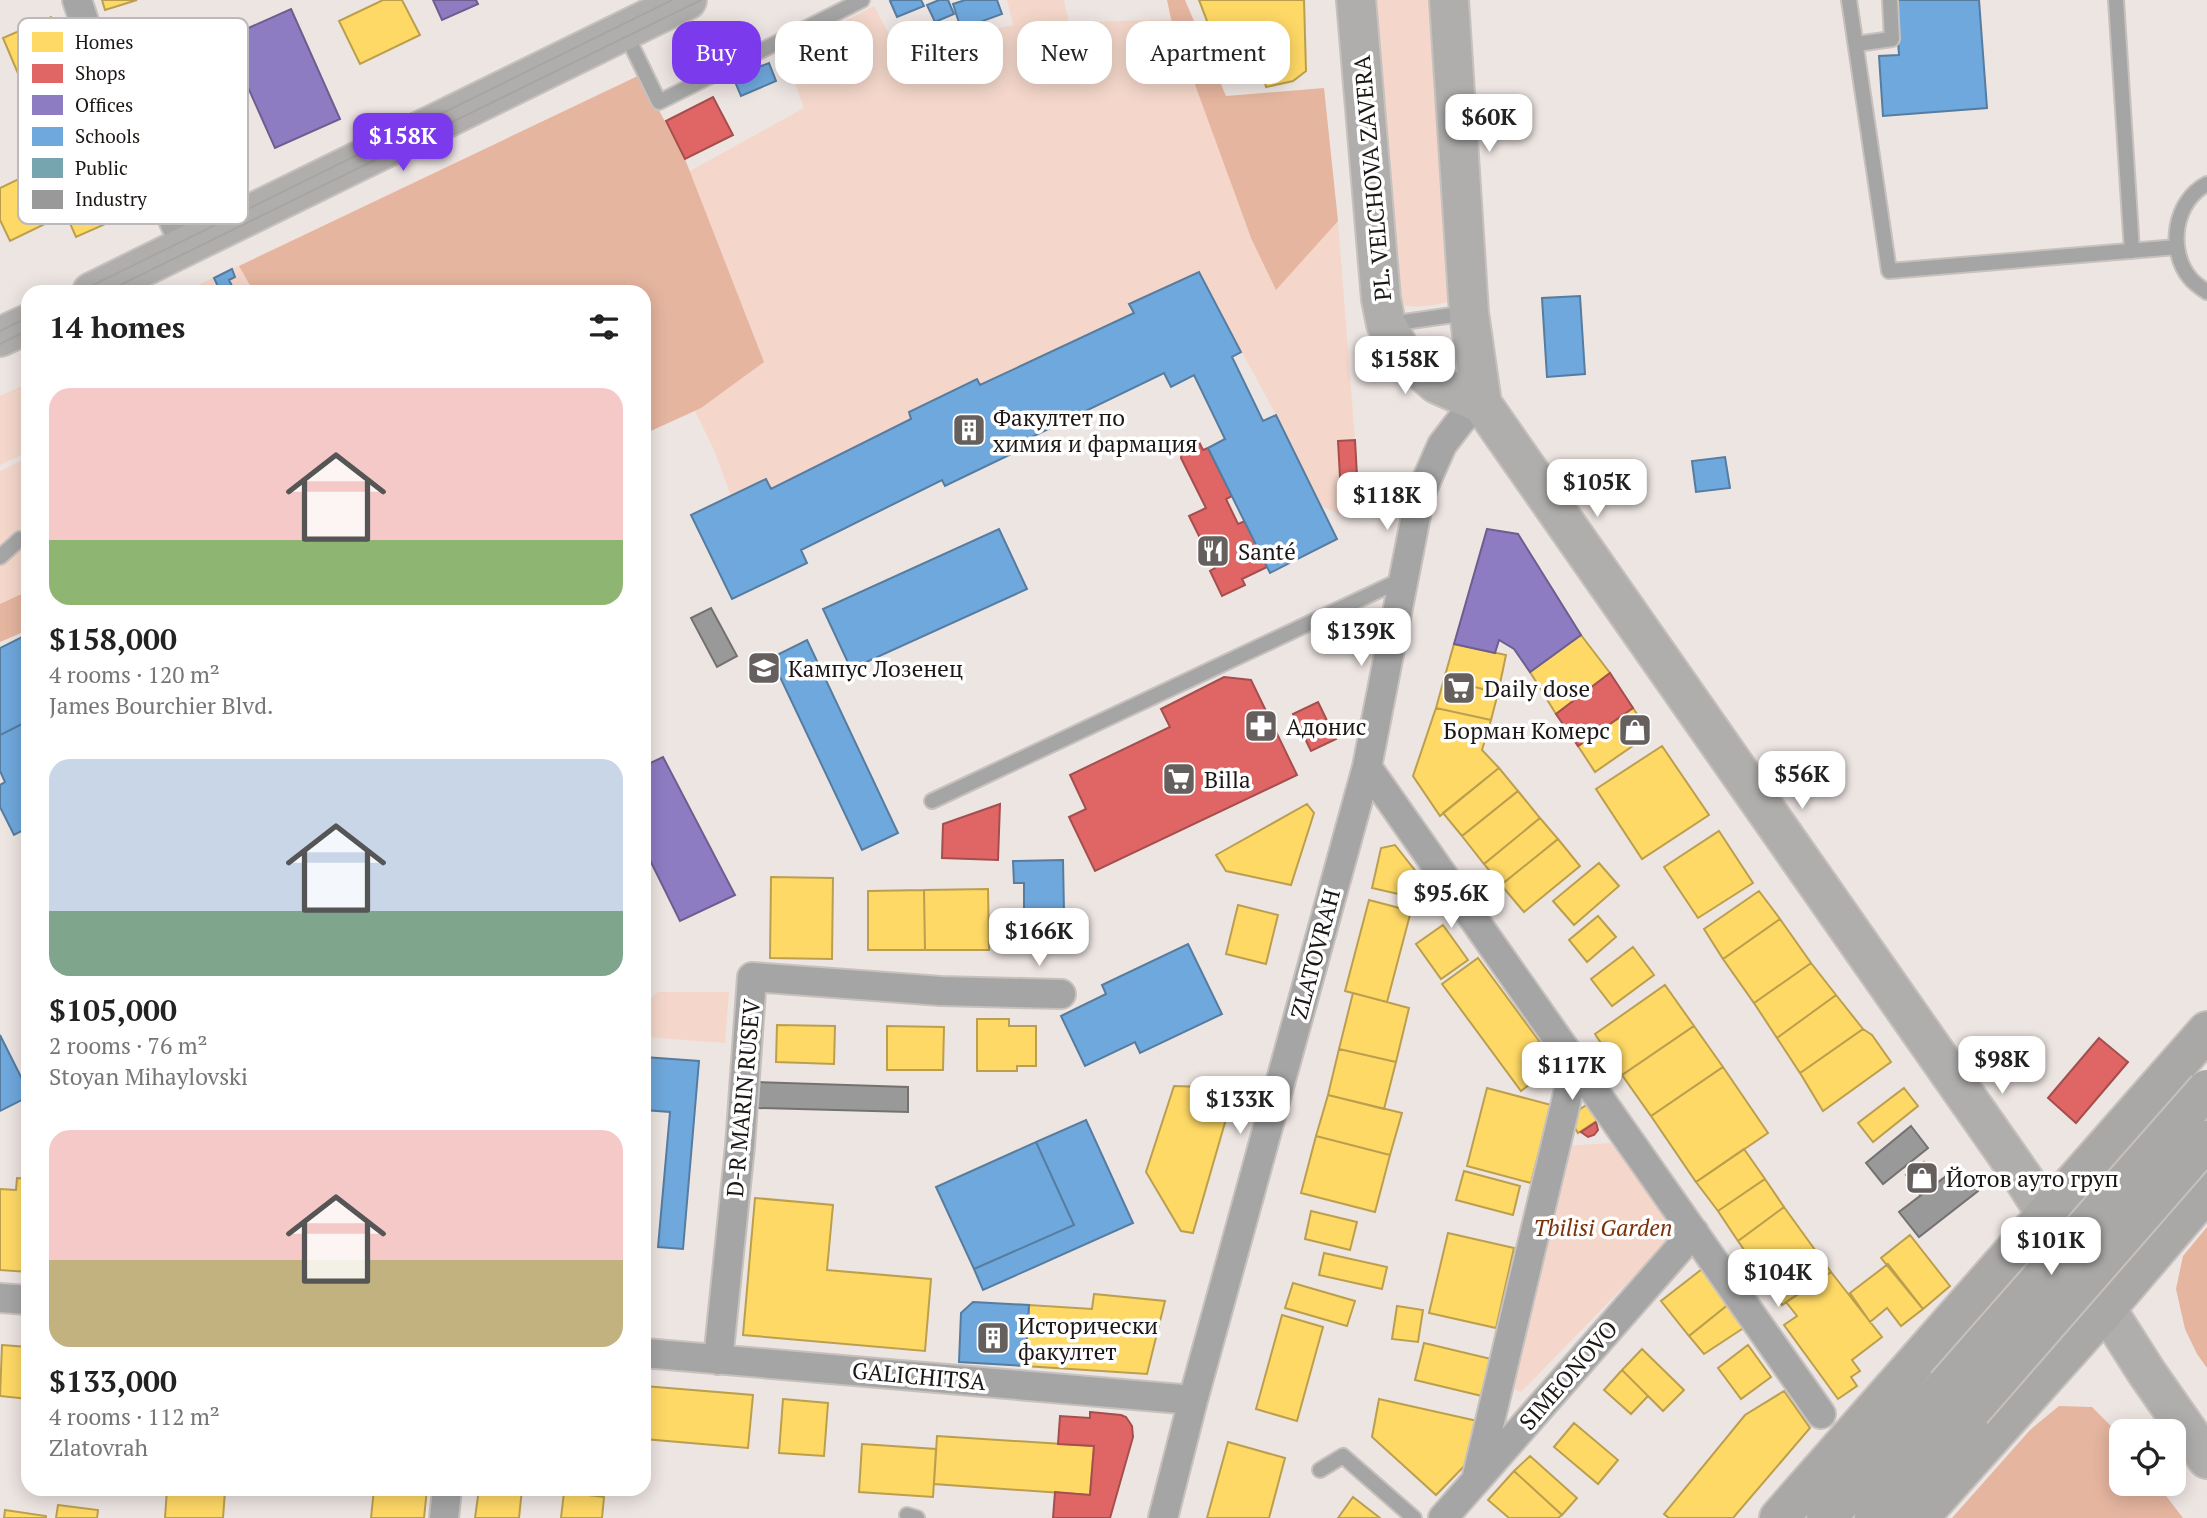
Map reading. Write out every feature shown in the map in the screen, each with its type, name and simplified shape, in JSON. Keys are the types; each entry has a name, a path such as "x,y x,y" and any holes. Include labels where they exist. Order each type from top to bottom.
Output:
{"main road":[{"path":"1780,1518 2207,1031"},
{"path":"1874,1518 1959,1398 2207,1089"},
{"path":"1826,1518 1959,1398 2207,1140"},
{"path":"1919,1518 2106,1309 2207,1191"}],"street":[{"path":"77,0 83,18"},
{"path":"248,215 687,0"},
{"name":"PL. VELCHOVA ZAVERA","path":"1356,0 1381,299 1386,324 1403,355 1437,384 1482,404"},
{"path":"1449,0 1469,313 1482,404 2017,1169 2147,1373 2207,1459"},
{"path":"175,224 185,246"},
{"path":"106,285 230,224"},
{"path":"0,337 21,327"},
{"name":"ZLATOVRAH","path":"1163,1518 1367,767 1420,495 1442,445 1462,419 1482,404"},
{"path":"1367,767 1821,1414"},
{"name":"D-R MARIN RUSEV","path":"718,1360 740,1146 752,977 941,991 1061,994"},
{"path":"1476,1480 1575,1064"},
{"name":"SIMEONOVO","path":"1443,1518 1694,1232"},
{"path":"0,1298 21,1300"},
{"name":"GALICHITSA","path":"651,1354 1193,1400"},
{"path":"444,1518 446,1496"}],"lane":[{"path":"625,31 659,102 862,0"},
{"path":"1849,0 1889,271 2177,247"},
{"path":"1856,44 1892,39 1890,0"},
{"path":"2116,0 2132,251"},
{"path":"2207,184 2187,201 2178,219 2175,240 2179,260 2190,278 2207,292"},
{"path":"1386,324 1469,313"},
{"path":"0,557 20,539"},
{"path":"932,801 1403,579"},
{"path":"1320,1470 1343,1457 1414,1518"}],"green space":[{"path":"1007,0 1064,0 1069,21 1017,21 1017,84 1112,84 1112,21 1171,19 1172,21 1126,21 1126,84 1195,84 1251,238 1338,221 1355,440 1338,441 1343,516 1322,506 1199,273 1129,303 1134,313 980,385 976,379 909,411 911,419 771,489 731,496 714,450 695,411 651,431 651,285 198,285 640,75 690,171 804,108 795,84 873,84 873,21 845,21 874,6 887,30 887,84 1003,84 1003,27 1013,25"},
{"path":"1375,0 1435,0 1453,300 1441,304 1401,305 1392,268"},
{"path":"21,386 21,455 0,465 0,396"},
{"path":"21,461 21,594 0,604 0,471"},
{"path":"658,992 729,992 725,1043 651,1038 651,998"},
{"name":"Tbilisi Garden","path":"1611,1143 1678,1231 1521,1392 1507,1386 1563,1146"}],"shaded area":[{"path":"1167,0 1185,0 1194,21 1171,19"},
{"path":"640,75 685,159 764,362 701,408 651,431 651,285 250,285 239,266"},
{"path":"1195,84 1221,84 1226,96 1324,88 1338,221 1276,290 1251,238"},
{"path":"21,594 21,633 0,642 0,604"},
{"path":"2207,1227 2207,1368 2185,1329 2176,1289 2183,1256"},
{"path":"2059,1406 2092,1407 2109,1424 2109,1496 2166,1496 2183,1518 1952,1518 2030,1430"}],"building: Homes":[{"path":"102,0 137,0 105,10"},
{"path":"383,0 402,0 420,35 360,64 339,21"},
{"path":"1199,0 1304,0 1306,71 1290,82 1290,21 1207,21"},
{"path":"18,31 18,74 3,38"},
{"path":"18,179 18,224 45,224 10,241 0,220 0,188"},
{"path":"70,224 105,224 76,237"},
{"path":"1581,635 1610,673 1556,714 1530,672"},
{"path":"1454,644 1506,655 1498,693 1444,679"},
{"path":"1444,679 1498,693 1491,720 1436,708"},
{"path":"1436,708 1491,720 1482,750 1499,768 1440,816 1413,776"},
{"path":"1633,708 1650,734 1595,772 1578,746"},
{"path":"1662,746 1709,815 1642,859 1596,789"},
{"path":"1499,768 1518,791 1462,836 1443,813"},
{"path":"1518,791 1540,818 1484,864 1462,836"},
{"path":"1307,804 1314,813 1291,885 1226,871 1216,855"},
{"path":"1540,818 1558,839 1501,885 1484,864"},
{"path":"1719,831 1753,883 1698,918 1664,867"},
{"path":"1558,839 1580,866 1524,912 1501,885"},
{"path":"1395,845 1421,878 1416,898 1372,888 1381,848"},
{"path":"1599,863 1619,886 1574,925 1553,901"},
{"path":"771,877 833,878 832,959 770,958"},
{"path":"988,889 989,950 925,950 924,890"},
{"path":"924,890 925,950 868,950 868,891"},
{"path":"1759,891 1780,919 1723,959 1704,929"},
{"path":"1369,900 1411,911 1387,1002 1345,991"},
{"path":"1238,905 1278,915 1266,964 1226,954"},
{"path":"1598,916 1616,937 1587,962 1569,940"},
{"path":"1780,919 1811,963 1754,1003 1723,959"},
{"path":"1443,925 1468,960 1441,979 1416,944"},
{"path":"1633,947 1654,975 1612,1006 1591,979"},
{"path":"1478,958 1556,1064 1521,1091 1442,984"},
{"path":"1811,963 1836,995 1777,1038 1754,1003"},
{"path":"1665,985 1694,1026 1622,1075 1595,1034"},
{"path":"1353,993 1409,1008 1396,1062 1339,1049"},
{"path":"1836,995 1863,1029 1800,1073 1777,1038"},
{"path":"977,1019 1009,1019 1009,1026 1036,1026 1036,1066 1017,1066 1017,1071 977,1071"},
{"path":"777,1025 835,1026 834,1064 776,1062"},
{"path":"887,1026 944,1027 943,1070 887,1070"},
{"path":"1694,1026 1723,1067 1651,1116 1622,1075"},
{"path":"1863,1029 1872,1035 1891,1062 1823,1111 1800,1073"},
{"path":"1339,1049 1396,1062 1384,1109 1328,1095"},
{"path":"1723,1067 1768,1133 1696,1182 1651,1116"},
{"path":"1174,1086 1235,1088 1193,1233 1181,1231 1146,1172"},
{"path":"1487,1088 1551,1105 1531,1183 1467,1166"},
{"path":"1904,1088 1918,1106 1873,1142 1858,1123"},
{"path":"1328,1095 1402,1113 1390,1155 1316,1136"},
{"path":"1588,1104 1598,1120 1578,1133 1568,1117"},
{"path":"1316,1136 1390,1155 1375,1212 1301,1193"},
{"path":"1744,1149 1765,1179 1718,1211 1696,1182"},
{"path":"1464,1171 1520,1186 1513,1215 1456,1200"},
{"path":"17,1178 21,1178 21,1272 0,1270 0,1189 16,1190"},
{"path":"1765,1179 1784,1207 1738,1241 1718,1211"},
{"path":"755,1198 833,1205 827,1270 931,1279 925,1351 743,1335"},
{"path":"1784,1207 1831,1272 1782,1305 1738,1241"},
{"path":"1311,1211 1357,1222 1350,1250 1305,1239"},
{"path":"1448,1233 1514,1248 1496,1328 1429,1313"},
{"path":"1910,1235 1950,1286 1923,1309 1881,1258"},
{"path":"1324,1253 1387,1267 1382,1289 1319,1275"},
{"path":"1888,1264 1923,1309 1901,1326 1887,1308 1870,1322 1850,1293"},
{"path":"1702,1269 1730,1303 1689,1336 1661,1301"},
{"path":"1831,1272 1882,1337 1852,1360 1860,1371 1851,1377 1857,1386 1838,1399 1784,1325 1797,1316 1786,1302"},
{"path":"1293,1283 1355,1301 1347,1326 1285,1308"},
{"path":"1094,1294 1165,1301 1147,1374 1025,1366 1029,1305 1092,1309"},
{"path":"1730,1303 1745,1327 1704,1354 1689,1336"},
{"path":"1397,1306 1423,1310 1418,1342 1392,1339"},
{"path":"1282,1315 1323,1327 1297,1421 1256,1409"},
{"path":"1424,1343 1491,1359 1482,1396 1415,1380"},
{"path":"2,1345 21,1346 21,1398 0,1396"},
{"path":"1748,1345 1771,1377 1741,1399 1718,1368"},
{"path":"1642,1349 1684,1390 1663,1411 1622,1370"},
{"path":"1622,1370 1648,1396 1631,1414 1604,1390"},
{"path":"651,1387 753,1395 748,1448 651,1440"},
{"path":"1784,1391 1810,1428 1733,1518 1669,1518 1664,1514 1745,1415"},
{"path":"783,1399 828,1403 824,1456 779,1453"},
{"path":"1379,1399 1482,1422 1478,1452 1436,1495 1372,1437"},
{"path":"1574,1423 1618,1460 1598,1484 1554,1447"},
{"path":"937,1436 1094,1446 1090,1495 934,1484"},
{"path":"1228,1442 1285,1458 1269,1518 1207,1518"},
{"path":"862,1444 936,1449 933,1497 859,1492"},
{"path":"1530,1456 1577,1498 1562,1515 1514,1471"},
{"path":"1514,1471 1562,1515 1558,1518 1509,1518 1488,1500"},
{"path":"167,1496 225,1496 223,1518 165,1518"},
{"path":"373,1496 426,1496 424,1518 371,1518"},
{"path":"478,1496 521,1496 519,1518 475,1518"},
{"path":"564,1496 604,1497 602,1518 561,1518"},
{"path":"1353,1497 1380,1518 1338,1518"},
{"path":"58,1505 98,1510 97,1518 56,1518"},
{"path":"5,1510 46,1516 46,1518 4,1518"}],"building: Shops":[{"path":"713,97 733,135 685,159 666,121"},
{"path":"1355,440 1357,476 1340,477 1338,441"},
{"path":"1199,442 1203,450 1208,448 1232,496 1226,499 1238,524 1245,521 1267,567 1242,579 1245,585 1222,596 1210,571 1215,568 1189,516 1206,508 1181,458 1182,450"},
{"path":"1610,673 1633,708 1578,746 1556,714"},
{"path":"1224,677 1251,680 1297,775 1095,871 1069,817 1086,809 1070,775 1170,727 1161,709"},
{"path":"1318,702 1336,739 1311,751 1293,714"},
{"path":"1000,804 998,860 942,858 943,824"},
{"path":"2099,1038 2128,1062 2076,1123 2048,1098"},
{"path":"1596,1122 1598,1130 1594,1135 1588,1137 1581,1132"},
{"name":"Йотов ауто груп","path":"1924,1162 1938,1182 1921,1196 1906,1175"},
{"path":"1090,1412 1121,1415 1126,1417 1132,1426 1133,1437 1110,1518 1053,1518 1055,1492 1090,1495 1094,1446 1058,1444 1060,1416 1090,1418"}],"building: Offices":[{"path":"433,0 476,0 478,4 442,20"},
{"path":"291,9 340,119 275,148 248,87 248,28"},
{"path":"1487,529 1518,534 1581,635 1530,672 1514,649 1499,640 1495,653 1454,644"},
{"path":"663,757 735,895 680,921 651,862 651,763"}],"building: Schools":[{"path":"921,0 924,6 897,17 890,1"},
{"path":"948,0 954,14 935,21 927,5"},
{"path":"965,0 997,0 1002,14 983,21 958,21 953,4"},
{"path":"1895,0 1979,0 1987,108 1883,116 1879,56 1899,55"},
{"path":"769,63 775,81 741,96 736,84 761,84 761,66"},
{"path":"232,269 235,277 229,280 232,285 217,285 214,278"},
{"name":"Факултет по химия и фармация","path":"1199,272 1241,352 1232,357 1263,421 1276,415 1337,539 1270,573 1208,448 1225,439 1194,375 1171,387 1164,373 1011,447 1013,453 1007,456 945,486 942,480 801,550 807,563 732,599 691,515 766,479 771,489 911,419 909,412 977,379 980,385 1134,313 1129,304"},
{"path":"1580,296 1585,374 1547,377 1542,298"},
{"path":"1725,457 1730,488 1696,492 1692,461"},
{"path":"999,529 1027,589 851,669 823,609"},
{"path":"21,638 21,724 0,735 0,648"},
{"path":"807,640 898,833 862,850 771,658"},
{"path":"21,724 21,831 14,835 0,807 0,785 5,782 0,771 0,735"},
{"path":"1063,860 1064,913 1024,914 1024,883 1014,883 1013,861"},
{"path":"1188,944 1222,1014 1140,1053 1135,1042 1085,1066 1061,1016 1106,994 1102,985"},
{"path":"0,1035 21,1077 21,1100 0,1111"},
{"path":"651,1058 699,1061 683,1249 658,1247 670,1112 651,1111"},
{"path":"1086,1120 1133,1223 983,1290 974,1269 1074,1225 1036,1142"},
{"path":"1036,1142 1074,1225 974,1269 936,1187"},
{"name":"Исторически факултет","path":"973,1302 1029,1305 1025,1366 959,1362 961,1313"}],"building: Industry":[{"path":"711,608 737,656 717,667 691,618"},
{"path":"758,1082 908,1087 908,1112 758,1108"},
{"path":"1911,1126 1928,1148 1883,1184 1866,1163"},
{"path":"1958,1167 1978,1191 1919,1237 1899,1212"}],"tram line":[{"path":"248,209 672,0"},
{"path":"248,222 701,0"},
{"path":"93,285 217,224"},
{"path":"120,285 245,224"},
{"path":"0,331 21,320"},
{"path":"0,344 21,334"}],"place":[{"name":"Факултет по химия и фармация","path":"969,430"},
{"name":"Santé","path":"1213,551"},
{"name":"Кампус Лозенец","path":"764,668"},
{"name":"Daily dose","path":"1459,688"},
{"name":"Адонис","path":"1261,726"},
{"name":"Борман Комерс","path":"1635,730"},
{"name":"Billa","path":"1179,779"},
{"name":"Йотов ауто груп","path":"1922,1178"},
{"name":"Исторически факултет","path":"993,1338"}]}
